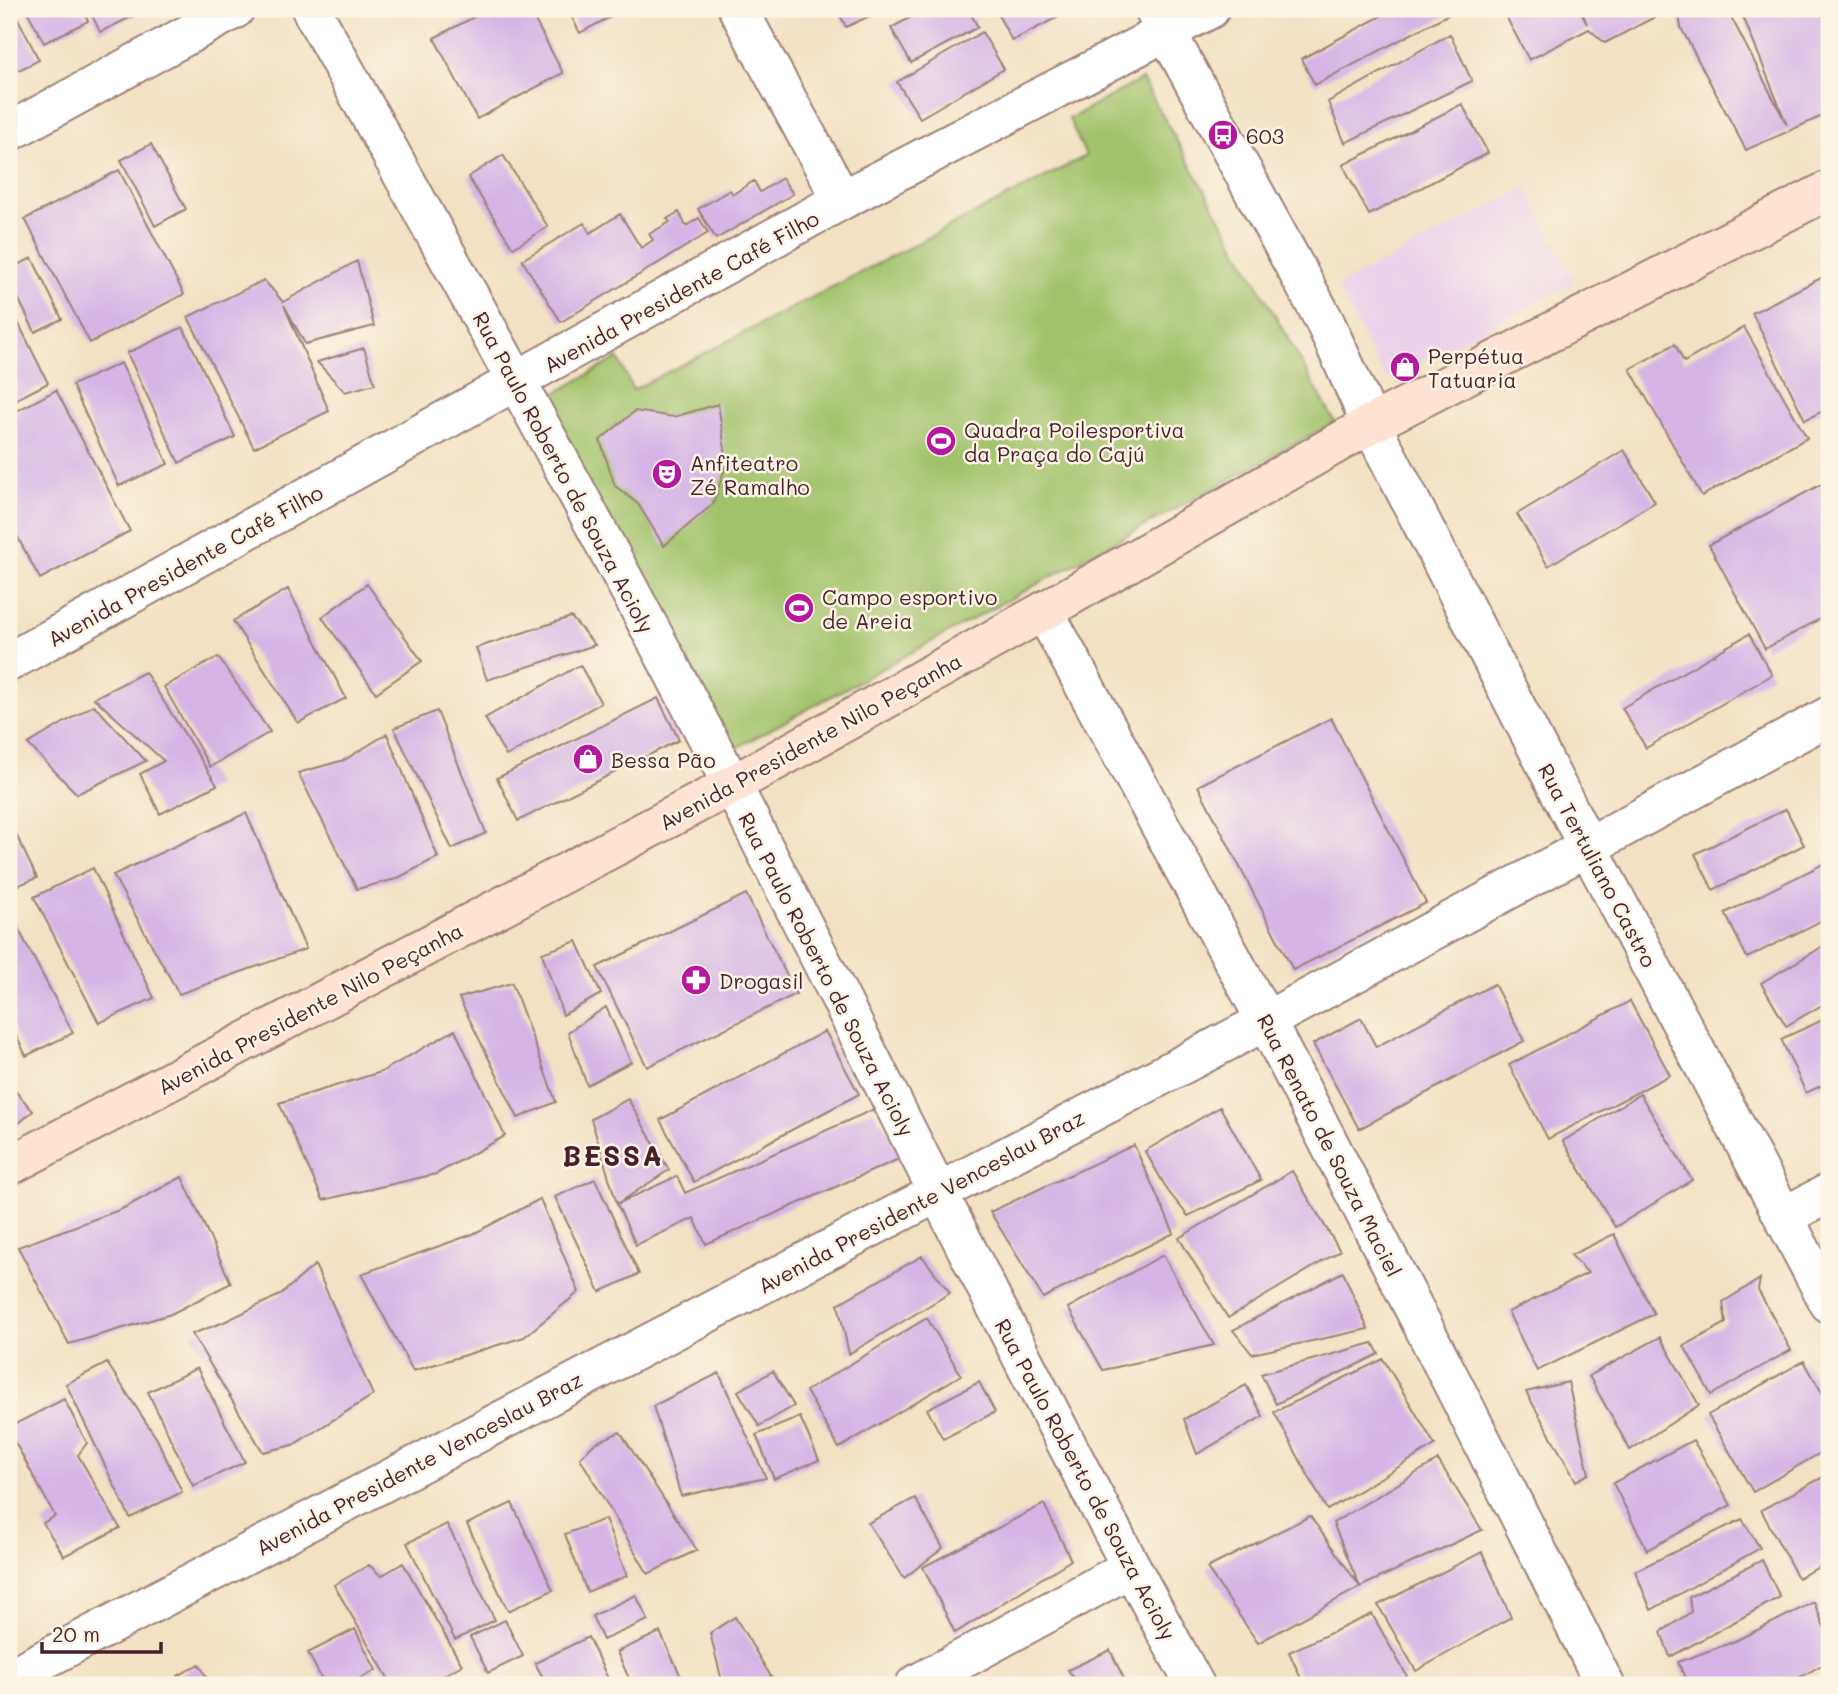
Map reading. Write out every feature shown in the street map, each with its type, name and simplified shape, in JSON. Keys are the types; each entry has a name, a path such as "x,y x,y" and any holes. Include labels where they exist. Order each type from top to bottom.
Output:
{"main road":[{"name":"Avenida Presidente Nilo Peçanha","path":"9,1166 732,785 1371,424 1829,190"}],"street":[{"path":"9,132 235,9"},
{"name":"Rua Paulo Roberto de Souza Acioly","path":"311,9 517,383 732,785 1130,1568 1195,1685"},
{"path":"738,9 842,200"},
{"name":"Avenida Presidente Café Filho","path":"9,662 517,383 1160,20 1210,9"},
{"name":"Rua Tertuliano Castro","path":"1160,20 1324,320 1371,424 1587,845 1829,1303"},
{"name":"Rua Renato de Souza Maciel","path":"1044,611 1266,1021 1605,1685"},
{"name":"Avenida Presidente Venceslau Braz","path":"9,1678 1266,1021 1829,716"},
{"path":"1784,1216 1829,1193"},
{"path":"915,1685 1130,1568"}],"shaded area":[{"path":"1526,188 1575,282 1386,380 1337,286"}],"green space":[{"path":"1142,79 1335,422 727,753 545,399 618,358 633,390 1086,156 1069,119"}],"building":[{"path":"9,9 13,9 39,60 9,75"},
{"path":"26,9 82,9 88,21 44,43"},
{"path":"89,9 148,9 100,32"},
{"path":"489,9 529,9 563,73 477,119 434,38"},
{"path":"575,9 625,9 580,33 569,12"},
{"path":"837,9 885,9 846,27"},
{"path":"926,9 968,9 978,27 911,63 891,28"},
{"path":"995,9 1073,9 1012,41"},
{"path":"1394,9 1449,9 1451,13 1315,85 1301,59"},
{"path":"1502,9 1579,9 1587,24 1581,9 1670,9 1605,43 1589,29 1529,60"},
{"path":"1691,9 1727,9 1787,125 1740,9 1829,9 1829,113 1746,150 1681,28 1679,15"},
{"path":"982,32 1004,69 920,118 897,82"},
{"path":"1450,34 1472,81 1345,143 1328,102"},
{"path":"1462,104 1488,153 1369,215 1343,165"},
{"path":"151,144 186,209 155,226 121,160"},
{"path":"503,155 548,227 513,248 468,177"},
{"path":"119,170 184,294 90,343 25,219"},
{"path":"782,178 793,194 716,239 698,209 730,190 733,194 754,181 760,192"},
{"path":"679,212 686,226 699,218 708,233 561,322 522,260 584,223 590,233 620,214 641,248 653,240 649,234 670,222 667,219"},
{"path":"32,258 62,319 35,332 9,280 9,269"},
{"path":"357,261 374,326 305,344 284,305 329,411 254,448 188,317 264,280 283,302"},
{"path":"1829,274 1829,408 1805,420 1752,313"},
{"path":"9,304 48,383 9,403"},
{"path":"183,327 235,437 179,463 127,353"},
{"path":"1744,327 1807,438 1702,496 1630,369 1675,344 1684,362"},
{"path":"364,348 375,384 345,392 317,362"},
{"path":"121,363 168,464 119,486 72,385"},
{"path":"56,390 130,531 40,579 9,521 9,415"},
{"name":"Anfiteatro Zé Ramalho","path":"718,404 727,462 713,504 664,546 638,504 615,486 600,440 635,411 674,417"},
{"path":"1624,450 1655,502 1548,566 1517,514"},
{"path":"1829,480 1829,614 1765,649 1709,545"},
{"path":"367,584 422,661 376,693 322,617"},
{"path":"288,589 346,698 298,723 233,621"},
{"path":"571,617 595,645 487,680 476,648"},
{"path":"1749,634 1772,675 1646,748 1622,708"},
{"path":"218,657 270,732 210,767 164,687"},
{"path":"580,665 601,703 506,756 485,718"},
{"path":"145,672 217,785 160,814 140,774 164,761 94,698"},
{"name":"Bessa Pão","path":"658,698 679,740 518,821 497,778"},
{"path":"94,705 146,761 77,794 28,744"},
{"path":"437,711 486,833 452,849 394,728"},
{"path":"1331,718 1426,903 1293,970 1198,786"},
{"path":"387,734 438,857 396,879 357,889 298,773 344,760"},
{"path":"1786,809 1804,845 1713,890 1695,854"},
{"path":"246,813 306,949 179,994 113,875"},
{"path":"9,820 37,878 9,889"},
{"path":"1829,861 1829,917 1747,958 1725,913"},
{"path":"93,868 154,998 99,1023 34,897"},
{"name":"Drogasil","path":"746,894 796,994 647,1067 597,967"},
{"path":"9,911 73,1033 26,1056 9,1020"},
{"path":"577,941 601,994 563,1015 542,953"},
{"path":"1829,943 1829,1001 1786,1026 1761,983"},
{"path":"512,983 556,1102 518,1118 459,998"},
{"path":"1494,984 1524,1041 1359,1129 1313,1044 1361,1018 1376,1047"},
{"path":"1630,1001 1670,1075 1548,1139 1509,1065"},
{"path":"606,1007 631,1062 587,1085 568,1032"},
{"path":"1829,1017 1829,1082 1806,1093 1781,1039"},
{"path":"455,1030 505,1136 436,1174 323,1200 279,1103 381,1072"},
{"path":"825,1031 859,1094 694,1182 660,1120"},
{"path":"9,1084 33,1111 9,1132"},
{"path":"1640,1094 1692,1180 1615,1227 1563,1141"},
{"path":"628,1099 669,1170 617,1204 591,1119"},
{"path":"1220,1107 1261,1180 1188,1216 1168,1191 1145,1151"},
{"path":"872,1110 908,1155 706,1244 694,1218 636,1245 617,1204 677,1176 685,1193"},
{"path":"1134,1145 1174,1233 1043,1298 990,1212"},
{"path":"1292,1171 1340,1251 1228,1318 1179,1238"},
{"path":"182,1177 231,1283 171,1314 69,1344 18,1247 122,1209"},
{"path":"595,1179 639,1274 600,1292 555,1197"},
{"path":"540,1199 579,1292 524,1337 413,1371 361,1274 473,1234"},
{"path":"1614,1234 1654,1314 1537,1371 1508,1312 1588,1273 1571,1255"},
{"path":"1163,1255 1214,1345 1103,1370 1068,1308"},
{"path":"922,1256 950,1293 849,1354 838,1304"},
{"path":"315,1265 373,1395 293,1445 263,1452 192,1334 280,1295"},
{"path":"1343,1272 1368,1329 1252,1354 1233,1330"},
{"path":"1760,1279 1758,1290 1791,1350 1711,1395 1684,1346 1726,1323 1723,1302"},
{"path":"927,1318 961,1375 839,1448 806,1391"},
{"path":"1660,1337 1699,1405 1630,1450 1589,1376"},
{"path":"1373,1343 1379,1354 1276,1404 1261,1374"},
{"path":"1383,1359 1435,1445 1327,1510 1274,1412"},
{"path":"1804,1361 1829,1405 1829,1448 1753,1492 1708,1415"},
{"path":"107,1363 157,1439 182,1492 130,1518 66,1384"},
{"path":"197,1368 245,1462 193,1486 148,1392"},
{"path":"773,1371 794,1406 759,1426 738,1391"},
{"path":"719,1373 766,1478 681,1496 653,1406"},
{"path":"979,1382 995,1412 943,1439 927,1409"},
{"path":"1568,1382 1589,1474 1576,1481 1526,1392"},
{"path":"1246,1385 1263,1416 1197,1454 1184,1419"},
{"path":"64,1399 87,1443 78,1455 120,1528 64,1556 43,1523 55,1516 9,1427"},
{"path":"800,1417 819,1460 774,1479 756,1435"},
{"path":"620,1432 697,1550 648,1574 580,1458 595,1443"},
{"path":"1693,1440 1731,1505 1647,1550 1613,1483"},
{"path":"1438,1460 1482,1530 1360,1587 1333,1523"},
{"path":"1829,1474 1829,1562 1798,1578 1761,1510"},
{"path":"915,1498 943,1548 904,1578 868,1523"},
{"path":"512,1503 553,1590 508,1611 467,1524"},
{"path":"1044,1504 1071,1560 955,1633 923,1567"},
{"path":"1310,1516 1360,1587 1258,1643 1207,1568"},
{"path":"605,1519 627,1576 587,1592 565,1534"},
{"path":"1742,1519 1760,1548 1651,1610 1635,1571"},
{"path":"447,1524 495,1620 455,1640 407,1543"},
{"path":"1482,1552 1511,1617 1416,1671 1378,1605"},
{"path":"1762,1560 1780,1597 1670,1657 1661,1632 1691,1612 1689,1597"},
{"path":"403,1563 462,1665 427,1685 392,1685 334,1585 369,1565 381,1576"},
{"path":"636,1595 648,1620 603,1640 592,1616"},
{"path":"1814,1602 1829,1639 1829,1661 1786,1685 1688,1685 1678,1662 1733,1642"},
{"path":"1372,1614 1407,1676 1391,1685 1304,1685 1289,1652"},
{"path":"735,1617 776,1685 723,1685 710,1633"},
{"path":"505,1620 523,1656 488,1673 470,1637"},
{"path":"355,1629 376,1670 359,1679 362,1685 325,1685 308,1653"},
{"path":"660,1632 685,1685 632,1685 617,1652"},
{"path":"588,1637 611,1685 547,1685 535,1663"},
{"path":"1110,1650 1127,1685 1078,1685 1068,1670"},
{"path":"199,1664 211,1685 183,1685 178,1676"}],"place":[{"name":"603","path":"1223,135"},
{"name":"Perpétua Tatuaria","path":"1405,367"},
{"name":"Quadra Poilesportiva da Praça do Cajú","path":"941,441"},
{"name":"Anfiteatro Zé Ramalho","path":"667,474"},
{"name":"Campo esportivo de Areia","path":"799,608"},
{"name":"Bessa Pão","path":"588,759"},
{"name":"Drogasil","path":"696,980"}],"district":[{"name":"BESSA","path":"613,1155"}]}
